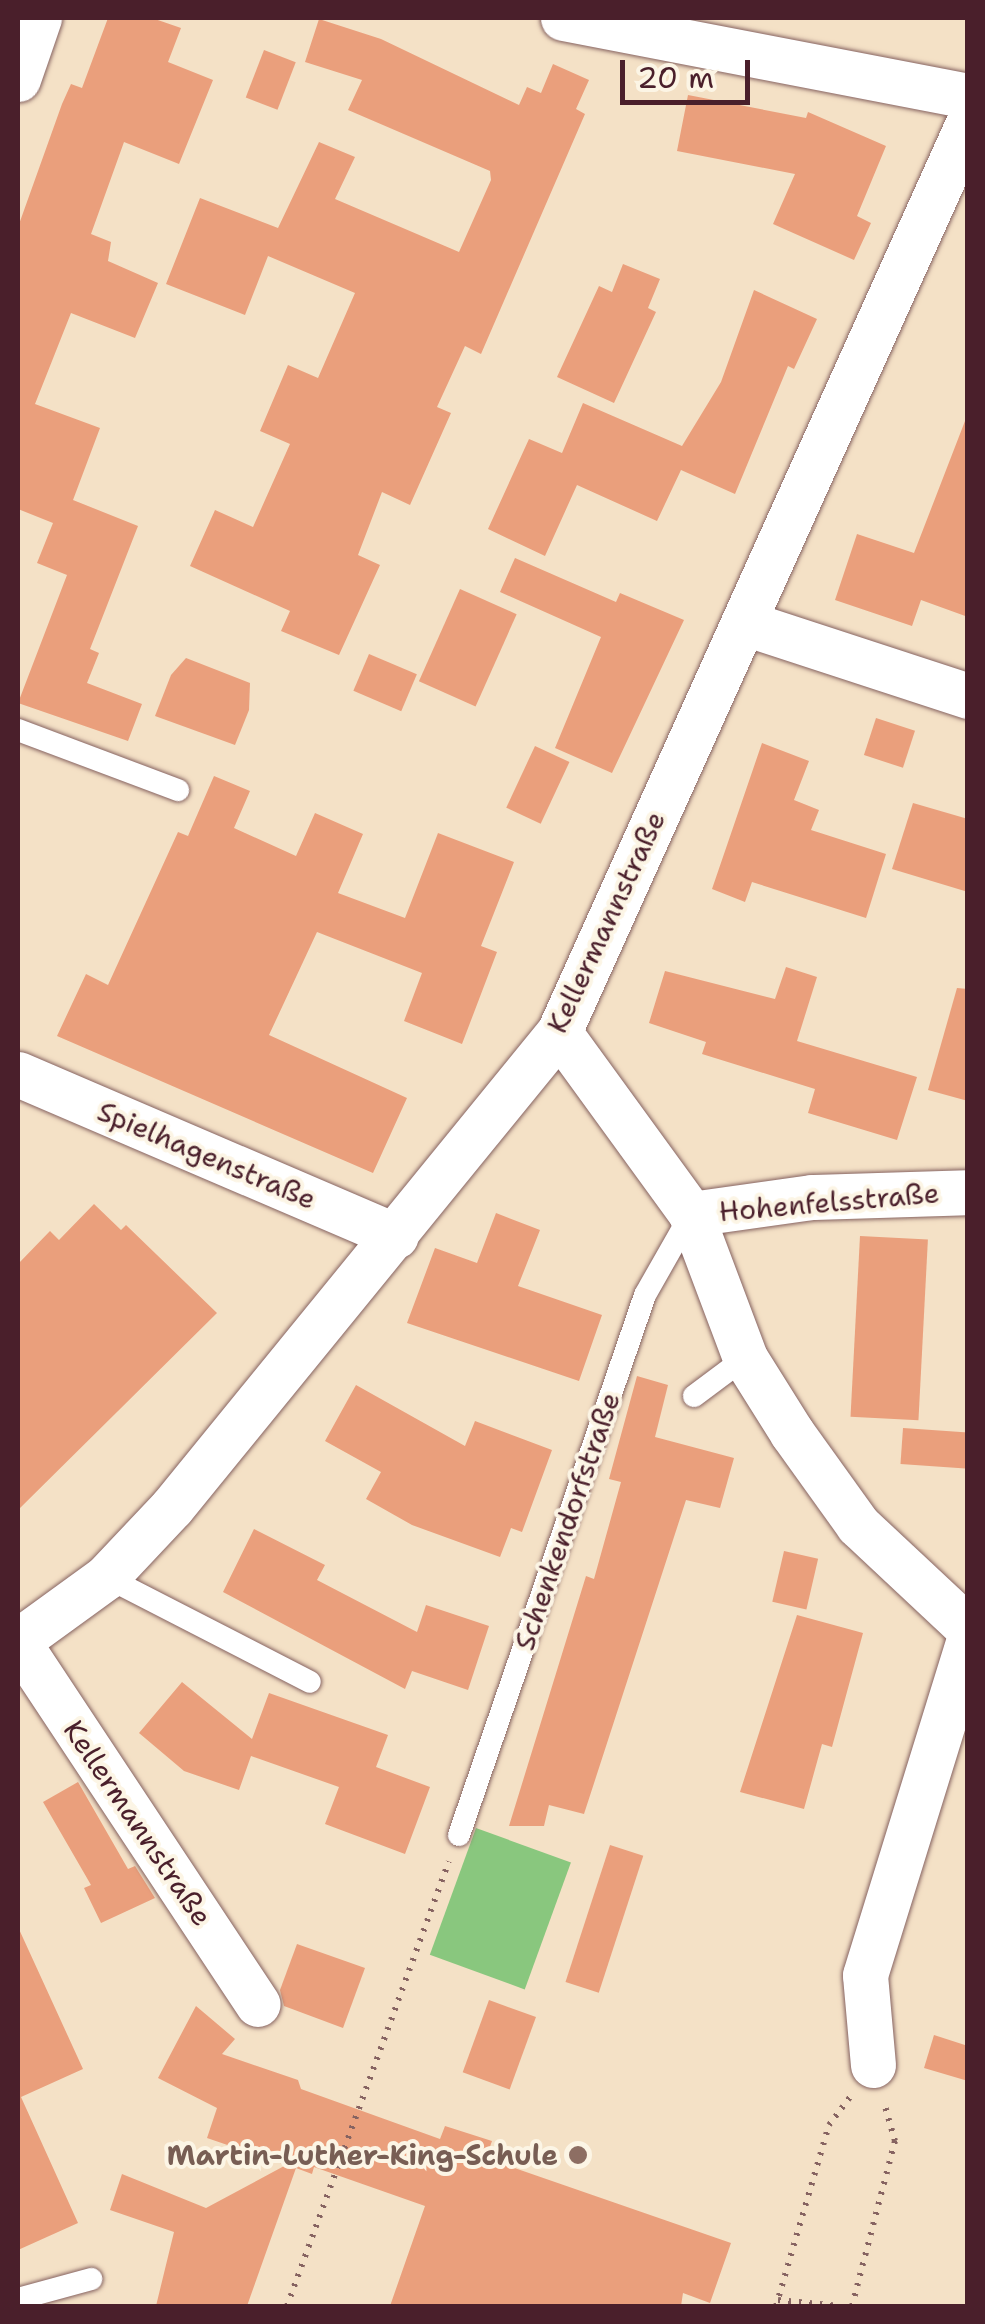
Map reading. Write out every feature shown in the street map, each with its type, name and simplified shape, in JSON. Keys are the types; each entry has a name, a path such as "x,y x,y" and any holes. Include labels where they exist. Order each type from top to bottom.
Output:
{"street":[{"path":"18,78 39,18"},
{"path":"575,18 968,96"},
{"name":"Kellermannstraße","path":"258,2004 18,1642 106,1577 233,1438 559,1032 968,123"},
{"path":"745,622 968,696"},
{"path":"559,1032 691,1214 745,1358 858,1525 968,1628"},
{"name":"Spielhagenstraße","path":"18,1074 396,1236"},
{"name":"Hohenfelsstraße","path":"691,1214 812,1197 968,1192"},
{"path":"873,2065 865,1975 968,1643"}],"lane":[{"path":"18,730 178,790"},
{"name":"Schenkendorfstraße","path":"459,1835 645,1295 691,1214"},
{"path":"694,1396 745,1358"},
{"path":"106,1577 310,1682"},
{"path":"18,2298 91,2278"}],"path":[{"path":"287,2306 459,1835"},
{"path":"840,2306 778,2303 829,2125 873,2065"},
{"path":"852,2306 895,2141 873,2065"}],"green space":[{"path":"476,1828 571,1863 525,1989 430,1955"}],"building":[{"path":"108,18 152,18 181,28 168,62 213,80 179,164 124,142 91,234 111,242 108,261 158,283 135,338 71,313 35,404 100,428 73,500 138,526 90,649 99,653 87,683 142,704 128,741 18,703 67,575 37,563 53,523 18,509 18,227 62,104 71,84 82,88"},
{"path":"319,19 381,39 519,105 527,87 541,93 553,64 589,80 576,109 585,114 481,354 465,346 437,407 451,413 410,505 382,492 358,555 380,565 339,655 281,631 290,611 190,566 215,510 253,527 290,444 260,431 288,365 318,378 355,293 268,256 245,315 166,284 200,198 278,228 319,142 355,157 335,199 459,252 491,180 490,171 348,110 362,80 305,62"},
{"path":"264,50 296,62 277,110 246,98"},
{"path":"688,95 806,118 808,112 886,146 857,216 871,223 854,260 773,224 795,174 677,151"},
{"path":"623,264 660,279 648,308 656,312 614,403 557,377 599,286 612,292"},
{"path":"754,290 817,319 794,369 788,366 735,494 681,470 657,521 577,485 545,556 488,529 529,439 562,453 583,403 682,446 721,382"},
{"path":"965,421 968,617 921,600 912,626 835,600 857,534 914,553"},
{"path":"515,558 616,602 620,593 684,620 612,773 555,748 601,637 500,592"},
{"path":"460,589 517,614 476,706 419,681"},
{"path":"369,654 417,674 401,711 353,691"},
{"path":"186,658 250,683 249,710 235,745 155,716 171,675"},
{"path":"876,718 915,731 903,768 864,755"},
{"path":"762,743 809,761 794,800 819,810 811,830 886,854 866,918 752,882 745,902 712,889"},
{"path":"535,746 569,762 541,824 506,808"},
{"path":"214,776 250,791 234,828 296,856 315,813 363,834 338,893 405,918 438,833 514,862 481,946 497,952 462,1044 404,1021 422,973 317,932 269,1035 407,1098 373,1173 57,1036 86,974 108,985 178,832 188,836"},
{"path":"913,803 968,819 968,892 892,869"},
{"path":"786,967 817,977 797,1041 917,1077 897,1140 808,1113 815,1089 702,1054 706,1042 649,1023 665,971 775,999"},
{"path":"957,988 968,989 968,1101 928,1090"},
{"path":"94,1204 121,1230 126,1225 217,1313 18,1510 18,1264 50,1231 59,1240"},
{"path":"496,1213 540,1230 518,1286 602,1315 579,1381 407,1323 435,1248 477,1263"},
{"path":"860,1236 928,1240 918,1420 851,1417"},
{"path":"637,1376 668,1385 655,1437 734,1458 720,1508 686,1500 584,1814 549,1805 544,1826 509,1826 586,1576 594,1579 621,1482 609,1479"},
{"path":"356,1385 465,1446 475,1421 552,1450 522,1532 511,1528 500,1557 412,1525 366,1499 381,1472 325,1441"},
{"path":"903,1428 968,1433 965,1468 900,1464"},
{"path":"254,1529 325,1565 317,1580 417,1632 426,1605 489,1626 468,1690 412,1671 405,1689 223,1592"},
{"path":"784,1551 818,1559 806,1610 772,1602"},
{"path":"797,1615 863,1633 832,1747 822,1744 804,1809 740,1792"},
{"path":"182,1682 252,1739 269,1693 388,1735 376,1767 430,1787 405,1854 325,1824 339,1787 251,1756 239,1790 184,1771 139,1733"},
{"path":"78,1782 128,1869 135,1866 155,1898 101,1923 84,1888 91,1885 43,1802"},
{"path":"610,1845 643,1856 599,1993 566,1982"},
{"path":"18,1927 83,2069 21,2097 78,2223 18,2250"},
{"path":"297,1944 365,1968 343,2028 284,2006 280,1990"},
{"path":"489,2000 536,2017 510,2089 463,2072"},
{"path":"196,2006 235,2039 222,2054 298,2080 301,2089 440,2139 445,2126 492,2141 486,2158 731,2243 710,2303 683,2293 681,2306 390,2306 425,2206 314,2167 312,2174 296,2168 247,2306 156,2306 174,2232 110,2210 122,2174 206,2208 286,2165 207,2138 217,2108 158,2078"},
{"path":"934,2035 968,2046 968,2081 924,2068"}],"place":[{"name":"Martin-Luther-King-Schule","path":"578,2155"}]}
